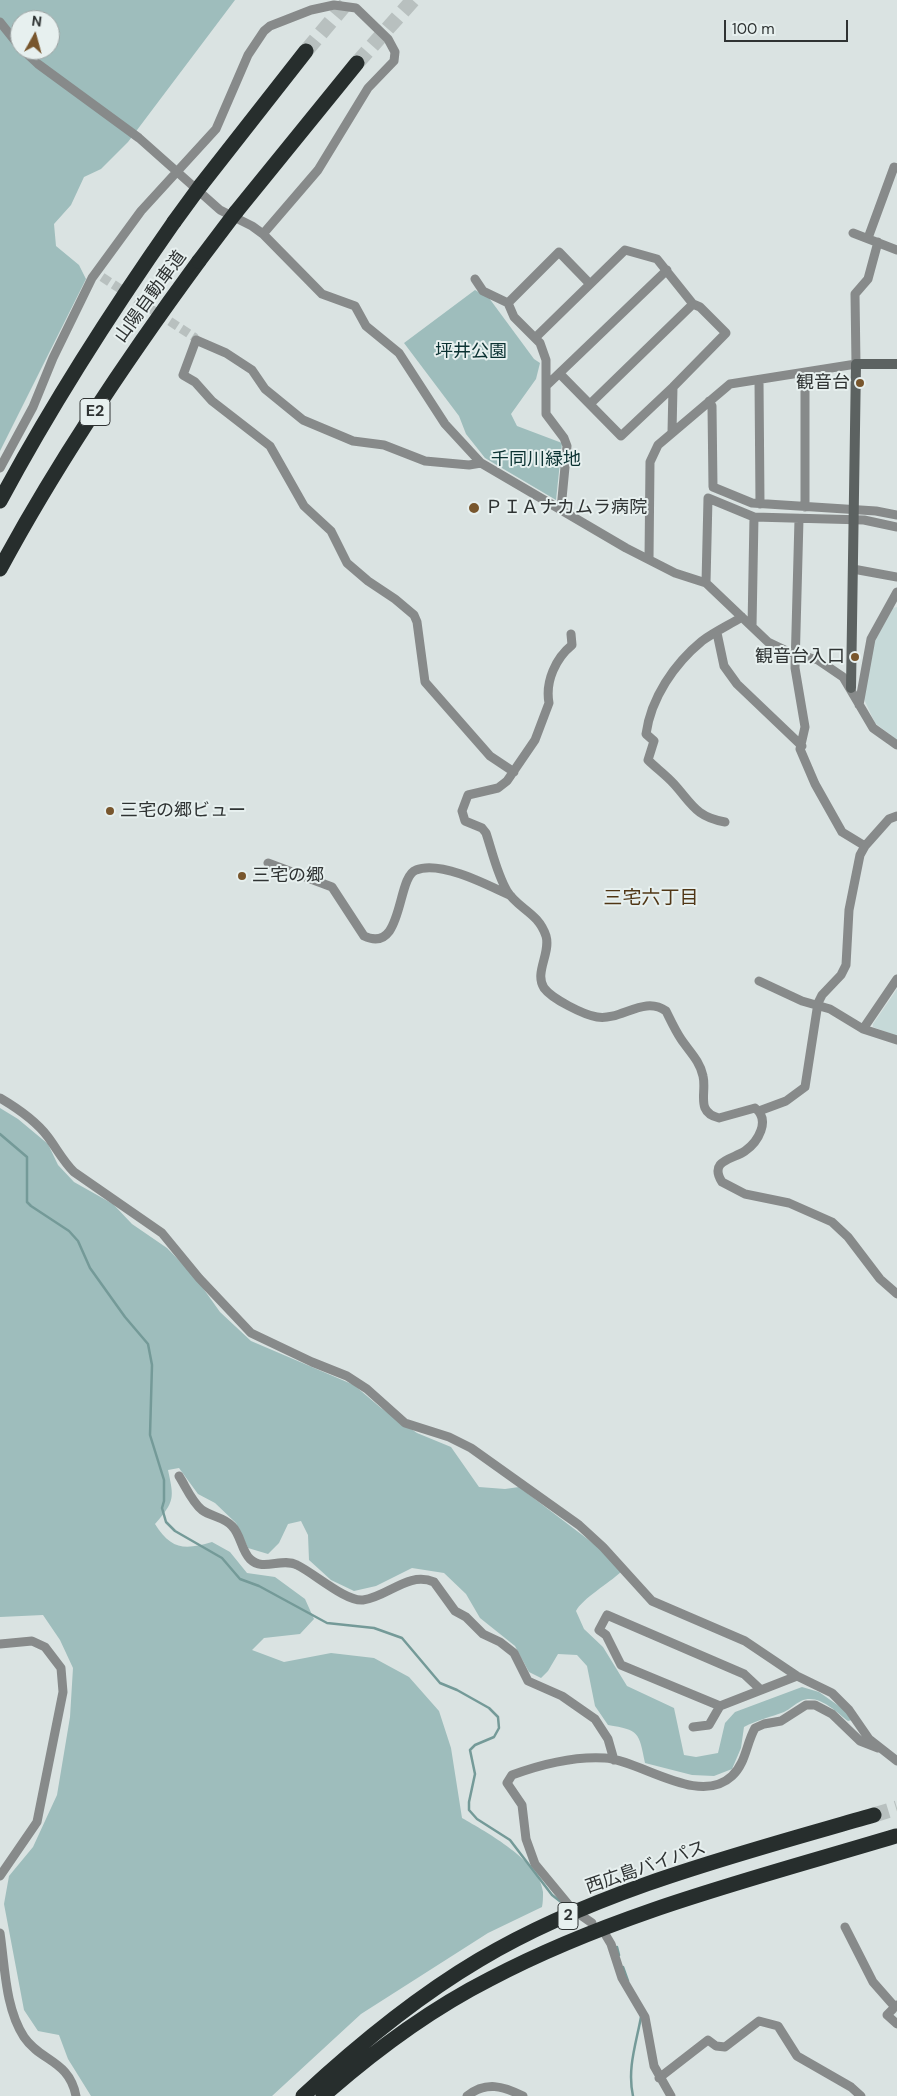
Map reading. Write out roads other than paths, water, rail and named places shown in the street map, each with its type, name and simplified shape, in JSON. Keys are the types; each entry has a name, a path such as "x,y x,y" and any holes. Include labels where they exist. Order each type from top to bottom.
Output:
{"highway":[{"name":"山陽自動車道","path":"0,501 73,372 118,302 201,185 306,51"},
{"name":"山陽自動車道","path":"0,569 53,478 151,326 236,212 357,63"},
{"name":"西広島バイパス","path":"303,2096 380,2027 426,1993 481,1959 532,1932 635,1889 874,1815"},
{"name":"2","path":"323,2096 389,2042 435,2010 540,1954 649,1912 896,1836"}],"street":[{"path":"0,468 33,407 53,358 92,278 100,275 141,211 216,128 248,55 264,31 270,26 311,10 334,5 356,8 388,39 395,52 394,61 368,88 318,170 262,234"},
{"path":"0,22 10,34"},
{"path":"34,60 139,138 176,174 220,210 252,226 262,234 322,294 355,306 366,326 399,354 445,424 481,463 626,548 675,572 706,582 768,642 822,663 843,677 873,728 897,745"},
{"path":"868,238 894,167 897,168"},
{"path":"853,232 897,250"},
{"path":"851,688 856,364 855,294 868,279 878,242"},
{"path":"536,337 626,250 657,259 693,304 700,307 726,333 674,387 621,436 560,374"},
{"path":"508,303 559,252 590,284"},
{"path":"546,386 666,270"},
{"path":"475,279 483,291 508,303 514,316 536,337 544,353 546,414 564,438 567,446 561,509"},
{"path":"590,404 693,304"},
{"path":"481,463 469,465 425,461 384,445 353,441 303,420 265,389 252,370 226,353 196,340 183,375 195,382 212,401 270,446 304,506 331,531 347,563 368,581 395,598 414,616 417,622 425,682 490,756 514,772"},
{"path":"649,559 650,462 658,445 730,384 856,364 897,364"},
{"path":"805,373 805,507"},
{"path":"759,380 760,504"},
{"path":"672,432 674,387"},
{"path":"710,401 712,406 713,487 752,503 853,509 897,515"},
{"path":"706,582 708,498 754,517 854,520 897,527"},
{"path":"752,627 754,517"},
{"path":"799,519 796,675 806,727 800,749 815,784 842,832 865,846"},
{"path":"852,569 897,577"},
{"path":"859,705 868,648 876,628 894,602 897,592"},
{"path":"725,822 706,817 695,810 673,782 648,760 654,741 646,734 651,710 668,679 692,650 708,637 742,617"},
{"path":"717,633 724,666 737,684 751,700 770,718 778,722 802,746"},
{"path":"511,896 506,889 486,833 482,828 466,821 462,814 464,800 468,795 503,786 535,740 549,703 548,696 552,675 560,655 572,645 571,634"},
{"path":"759,1111 786,1101 805,1088 817,1006 822,995 841,975 846,965 850,901 858,858 865,846 889,819 897,816"},
{"path":"268,863 332,887 364,936 369,939 382,936 392,927 409,876 416,869 433,868 447,871 477,880 511,896 531,912 545,934 547,946 540,977 547,992 564,1003 597,1017 613,1016 648,1005 662,1008 666,1011 678,1034 700,1066 705,1083 703,1103 706,1111 719,1118 745,1109 755,1108 759,1111 763,1124 761,1131 748,1149 728,1158 722,1163 718,1172 722,1182 745,1194 789,1203 832,1222 848,1237 880,1279 897,1294"},
{"path":"863,1029 897,979"},
{"path":"759,981 802,1002 830,1009 863,1029 897,1040"},
{"path":"0,1098 38,1126 48,1137 62,1160 74,1172 169,1239 199,1278 245,1329 312,1362 347,1376 367,1389 397,1418 410,1426 449,1437 471,1448 579,1525 604,1547 652,1601 745,1641 797,1676 824,1688 841,1701 869,1739 897,1761"},
{"path":"179,1476 195,1503 203,1510 225,1520 233,1526 246,1553 256,1562 262,1564 288,1561 295,1563 356,1600 371,1599 415,1579 434,1582 455,1611 466,1617 484,1634 514,1652 528,1681 562,1696 595,1719 608,1739 614,1760"},
{"path":"720,1706 621,1665 606,1635 599,1630 607,1615 744,1674 760,1689"},
{"path":"0,1644 32,1641 44,1647 61,1668 63,1692 37,1822 28,1837 2,1870 0,1876"},
{"path":"693,1727 709,1725 720,1706 797,1676"},
{"path":"568,1904 535,1864 526,1839 524,1810 519,1800 508,1787 508,1778 512,1774 546,1762 605,1758 668,1779 701,1786 713,1785 732,1776 740,1766 755,1728 764,1724 781,1721 806,1705 815,1705 822,1708 860,1741 880,1749"},
{"path":"582,1916 592,1923"},
{"path":"845,1927 873,1982 896,2006 887,2015 897,2024"},
{"path":"0,1933 13,2015 25,2038 39,2051 63,2068 74,2086 76,2096"},
{"path":"605,1934 611,1944 622,1978 645,2018 652,2057 659,2078 671,2096"},
{"path":"659,2078 708,2040 716,2046 725,2047 759,2021 778,2026 797,2056 851,2086 861,2096"},
{"path":"502,2096 503,2086"},
{"path":"467,2096 476,2089 503,2086 523,2096"}],"waterway":[{"path":"0,1134 27,1157 27,1202 69,1231 78,1241 90,1268 125,1317 148,1344 152,1365 150,1435 164,1480 162,1508 166,1522 175,1531 222,1558 240,1579 259,1586 327,1623 374,1628 402,1638 440,1683 489,1708 498,1717 499,1728 494,1737 475,1745 470,1750 475,1774 469,1810 477,1819 510,1840 552,1895 561,1902"},
{"path":"617,1947 619,1955"},
{"path":"623,1967 628,1981"},
{"path":"633,2096 631,2086 632,2066 641,2017"}],"tunnel":[{"path":"306,51 349,0"},
{"path":"357,63 413,0"},
{"path":"102,277 196,340"},
{"path":"874,1815 897,1808"}],"place":[{"name":"観音台","path":"860,383"},
{"name":"ＰＩＡナカムラ病院","path":"474,508"},
{"name":"観音台入口","path":"855,657"},
{"name":"三宅の郷ビュー","path":"110,811"},
{"name":"三宅の郷","path":"242,876"}],"district":[{"name":"三宅六丁目","path":"651,899"}],"park label":[{"name":"坪井公園","path":"471,352"},
{"name":"千同川緑地","path":"536,460"}]}
